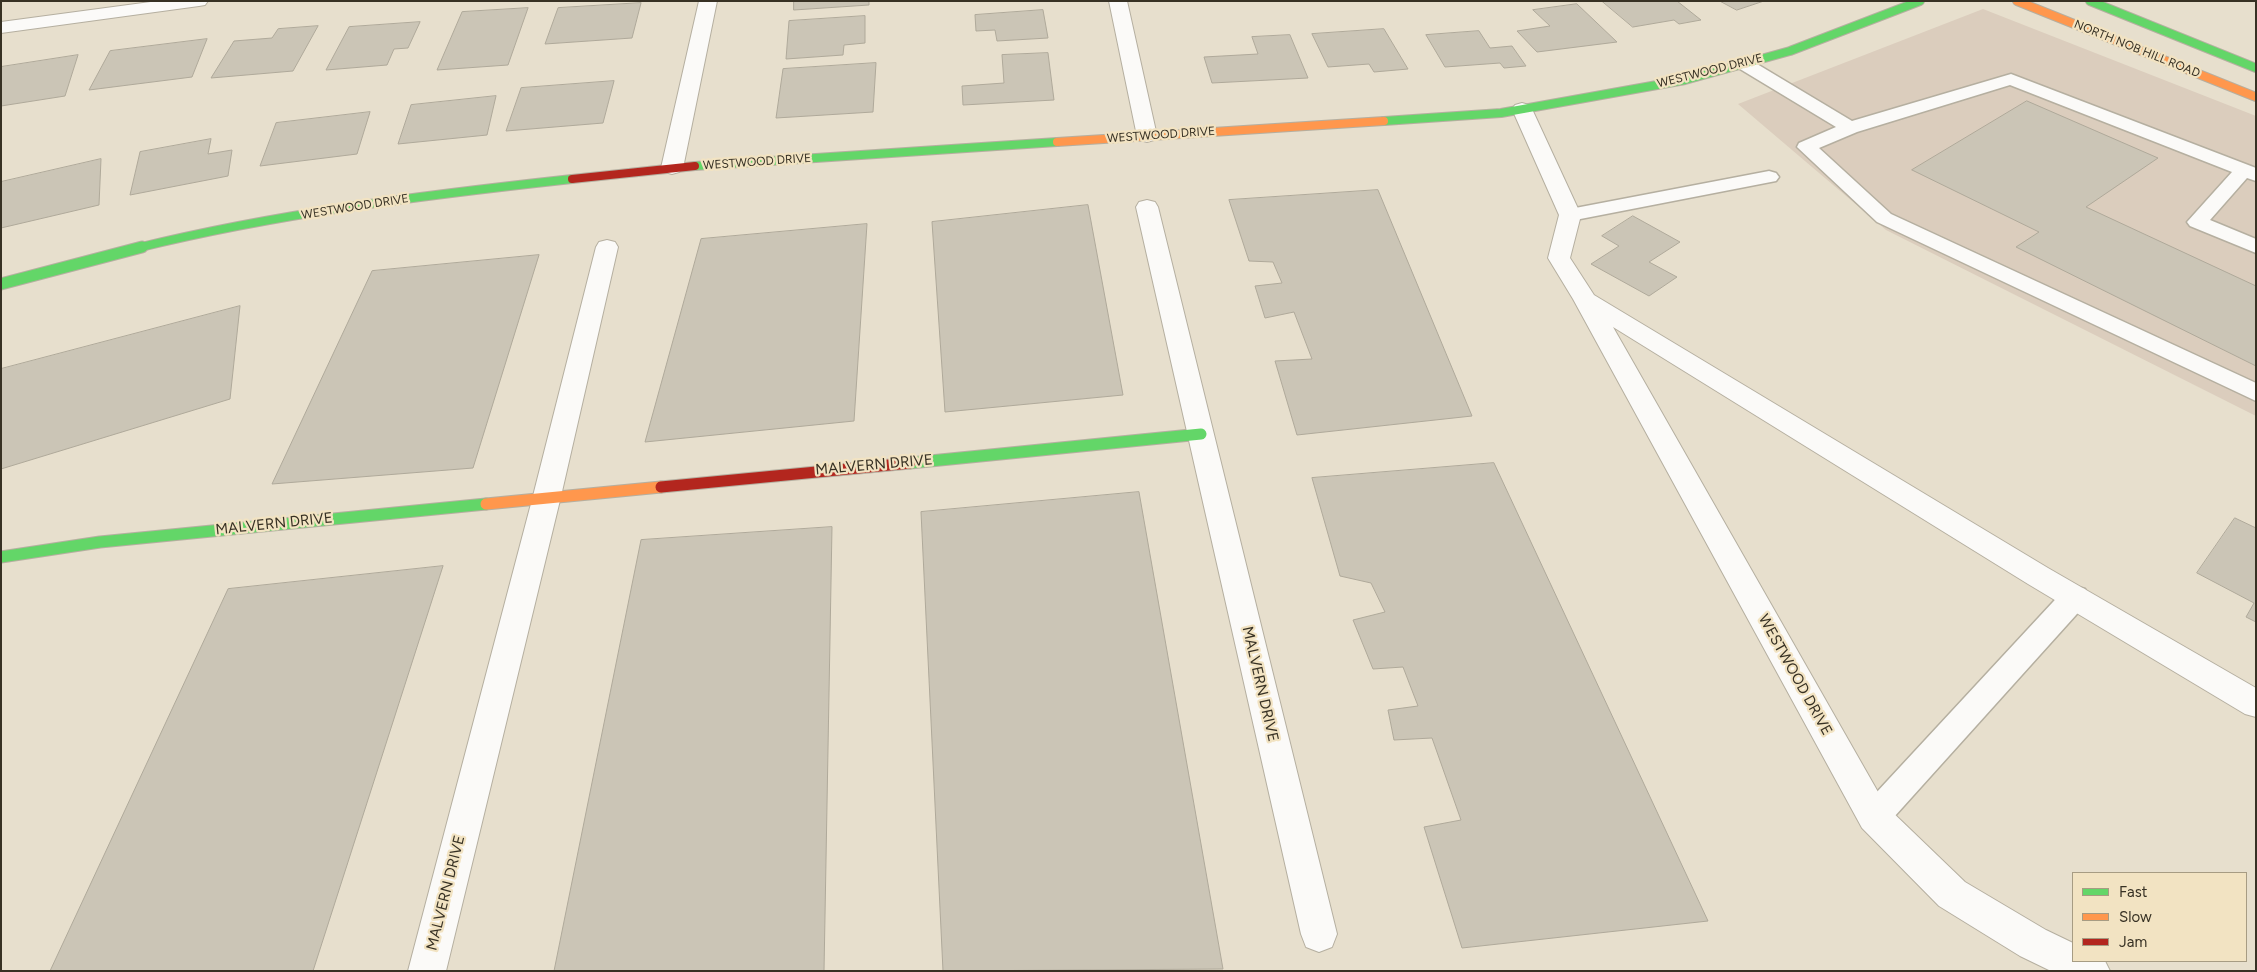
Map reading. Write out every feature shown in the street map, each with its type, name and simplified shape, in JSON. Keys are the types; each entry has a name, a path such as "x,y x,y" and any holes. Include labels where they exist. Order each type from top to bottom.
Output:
{"street":[{"path":"1,28 199,1"},
{"path":"672,168 708,1"},
{"path":"1118,1 1147,136"},
{"name":"WESTWOOD DRIVE","path":"1,284 48,270 241,226 448,192 672,168 1500,113 1620,92 1746,65 1856,27 1920,1"},
{"name":"NORTH NOB HILL ROAD","path":"2018,1 2256,97"},
{"name":"NORTH NOB HILL ROAD","path":"2090,1 2256,68"},
{"path":"1522,109 1570,215"},
{"name":"MALVERN DRIVE","path":"1147,206 1319,934"},
{"name":"WESTWOOD DRIVE","path":"1570,215 1559,258 1585,299 1874,817 1952,894 2033,943 2072,962"},
{"name":"MALVERN DRIVE","path":"426,971 548,496 607,247"},
{"name":"WESTWOOD DRIVE","path":"1585,299 2075,598 2256,704"},
{"name":"MALVERN DRIVE","path":"1,557 100,542 548,496 1201,434"},
{"name":"WESTWOOD DRIVE","path":"2072,962 2091,971"}],"lane":[{"path":"1746,65 1850,128"},
{"path":"2256,247 2197,222 2250,173 2011,79 1850,128 1806,147 1884,218 2256,393"},
{"path":"1570,215 1769,177"},
{"path":"1874,817 2075,598"}],"shaded area":[{"path":"1983,9 2256,116 2256,416 1886,230 1738,104"}],"building":[{"path":"794,1 869,1 869,5 794,10"},
{"path":"1602,1 1677,1 1701,20 1679,24 1674,20 1633,27"},
{"path":"1720,1 1764,1 1737,10"},
{"path":"641,3 632,38 545,44 558,8"},
{"path":"1577,4 1617,42 1537,52 1517,31 1550,26 1533,10"},
{"path":"528,8 508,65 437,70 462,12"},
{"path":"1043,10 1048,38 997,41 995,30 976,31 975,15"},
{"path":"865,16 865,43 844,45 843,55 786,59 789,21"},
{"path":"420,22 408,48 394,49 387,65 326,70 349,27"},
{"path":"318,26 293,71 211,78 234,41 272,38 278,29"},
{"path":"1384,29 1408,69 1374,72 1369,64 1328,67 1312,34"},
{"path":"1479,31 1490,48 1512,46 1526,66 1504,68 1500,63 1445,67 1426,35"},
{"path":"1290,35 1308,78 1212,83 1204,57 1258,54 1252,37"},
{"path":"207,39 192,77 89,90 110,51"},
{"path":"1048,53 1054,100 963,105 962,86 1004,83 1002,55"},
{"path":"78,55 65,96 1,106 1,67"},
{"path":"876,63 873,112 776,118 783,69"},
{"path":"614,81 603,123 506,131 521,88"},
{"path":"496,96 487,135 398,144 411,105"},
{"path":"2027,101 2158,158 2086,207 2256,286 2256,366 2016,247 2039,232 1912,170"},
{"path":"370,112 357,154 260,166 276,123"},
{"path":"211,139 208,154 232,150 228,176 130,195 140,152"},
{"path":"101,159 99,205 1,228 1,182"},
{"path":"1378,190 1472,416 1297,435 1275,361 1312,359 1294,312 1265,318 1255,286 1282,283 1273,262 1249,261 1229,200"},
{"path":"1088,205 1123,395 945,412 932,222"},
{"path":"1633,216 1680,242 1649,262 1677,277 1649,296 1591,264 1619,246 1602,236"},
{"path":"867,224 854,421 645,442 701,239"},
{"path":"539,255 473,468 272,484 372,271"},
{"path":"240,306 230,399 1,469 1,369"},
{"path":"1494,463 1708,921 1462,948 1424,827 1461,820 1432,738 1394,740 1388,710 1418,706 1403,667 1373,669 1353,620 1385,612 1371,583 1340,576 1312,478"},
{"path":"1139,492 1223,969 943,971 921,512"},
{"path":"2235,518 2256,528 2256,622 2246,617 2254,603 2197,573"},
{"path":"832,527 824,971 554,971 641,540"},
{"path":"443,566 313,971 50,971 228,589"}],"traffic: fast":[{"path":"1384,121 1501,113 1685,80 1790,51 1920,1"},
{"path":"2090,1 2256,68"},
{"path":"695,166 1057,142"},
{"path":"1,284 142,247 284,218 428,196 572,179"},
{"path":"910,463 1201,434"},
{"path":"1,557 100,542 486,504"}],"traffic: slow":[{"path":"2017,1 2256,97"},
{"path":"1057,142 1384,121"},
{"path":"486,504 661,487"}],"traffic: jam":[{"path":"572,179 695,166"},
{"path":"661,487 910,463"}]}
